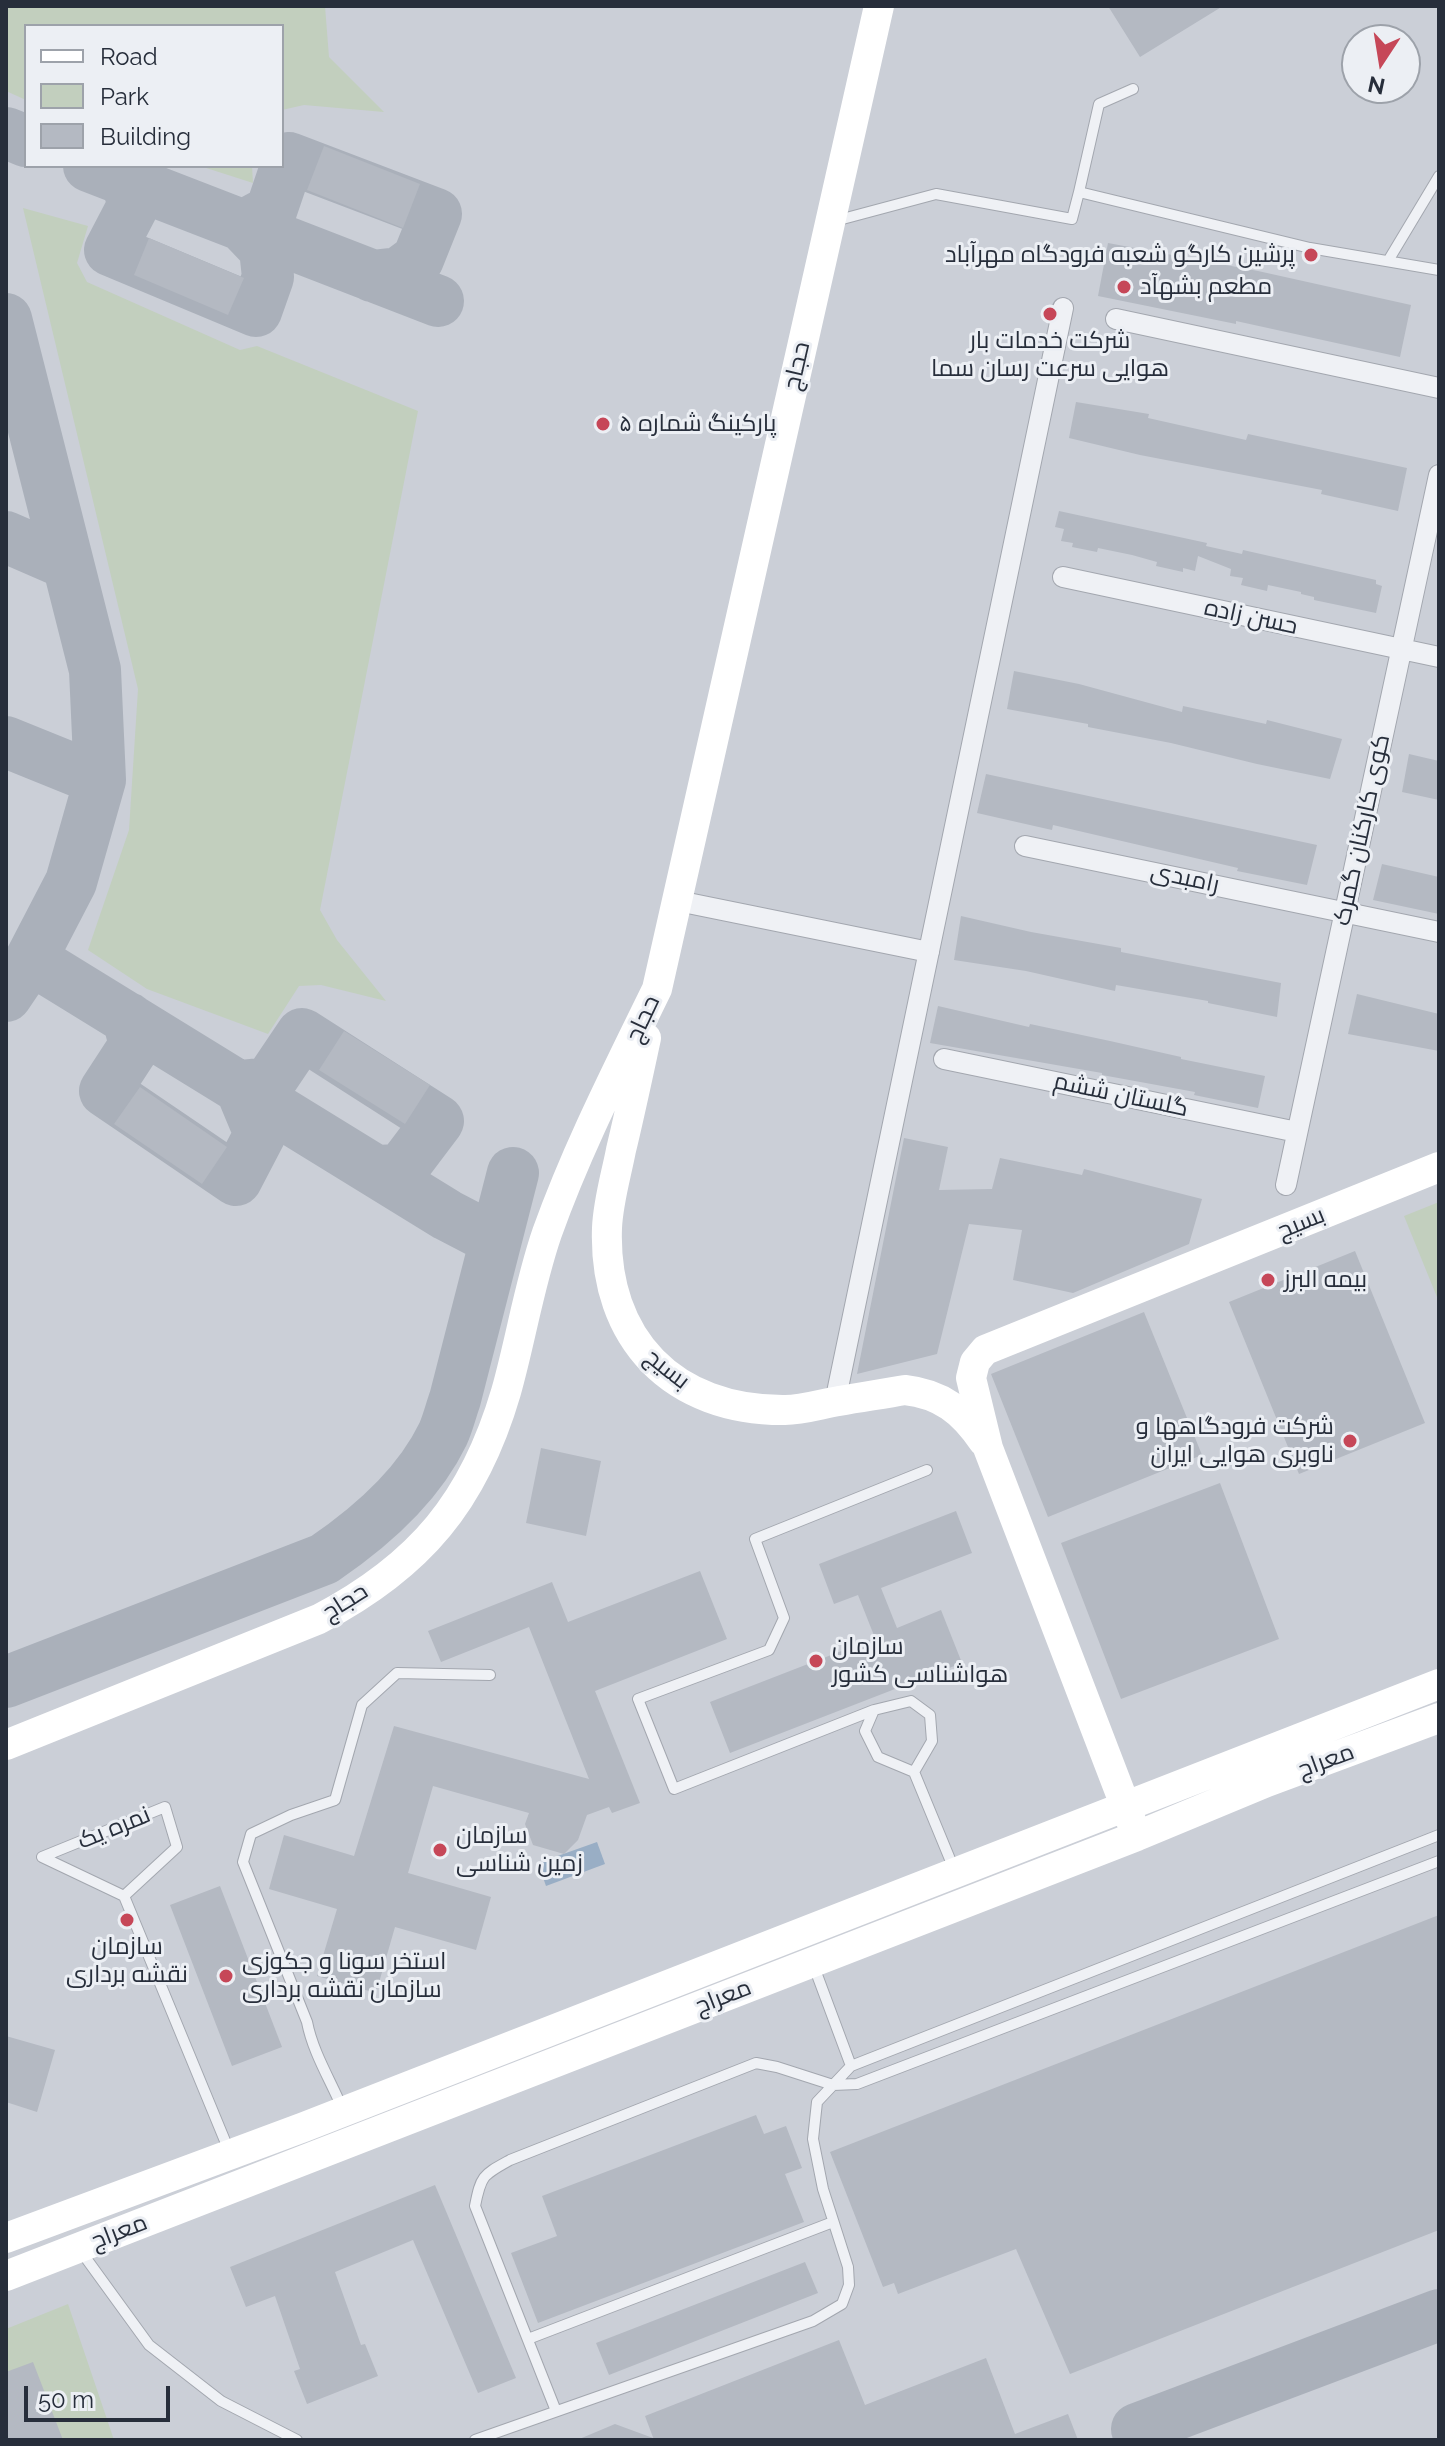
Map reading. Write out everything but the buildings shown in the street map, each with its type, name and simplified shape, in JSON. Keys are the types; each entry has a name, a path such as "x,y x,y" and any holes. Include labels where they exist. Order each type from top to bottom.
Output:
{"main road":[{"name":"حجاج","path":"6,1745 319,1619 354,1601 430,1538 457,1504 482,1460 506,1391 531,1282 548,1231 588,1131 657,989 879,6"},
{"name":"بسیج","path":"657,989 612,1190 607,1226 612,1289 634,1341 653,1364 680,1384 734,1405 787,1410 905,1390 920,1392 936,1397 969,1419 988,1448"},
{"name":"بسیج","path":"988,1448 971,1378 975,1362 985,1350 1439,1167"},
{"path":"988,1448 1137,1836"},
{"name":"معراج","path":"6,2276 807,1948 956,1875 1439,1684"},
{"name":"معراج","path":"6,2238 344,2112 807,1948 1137,1836 1267,1782 1439,1718"}],"street":[{"path":"835,1402 1063,308"},
{"path":"1116,319 1439,388"},
{"name":"کوی کارکنان گمرک","path":"1286,1185 1439,475"},
{"name":"حسن زاده","path":"1063,577 1439,657"},
{"name":"رامبدی","path":"1025,846 1439,932"},
{"path":"678,901 929,952"},
{"name":"گلستان ششم","path":"944,1059 1297,1132"}],"lane":[{"path":"829,223 936,194 1072,219 1099,104 1133,89"},
{"path":"1388,261 1439,176"},
{"path":"1079,192 1310,248 1439,270"},
{"path":"914,1772 932,1741 930,1715 911,1701 874,1710 674,1789 638,1699 769,1650 784,1618 755,1539 927,1470"},
{"path":"344,2112 324,2064 311,2044 307,2022 243,1862 251,1834 291,1815 335,1800 362,1705 397,1673 490,1675"},
{"path":"874,1710 865,1731 878,1757 914,1772 956,1875"},
{"name":"نمره یک","path":"165,1807 177,1847 124,1896 42,1857 165,1807"},
{"path":"475,2440 813,2321 842,2304 849,2285 848,2267 823,2189 813,2139 817,2102 851,2066 1439,1835"},
{"path":"556,2411 475,2206 486,2173 510,2160 756,2063 833,2085 857,2084 1439,1861"},
{"path":"124,1896 230,2155"},
{"path":"807,1948 851,2066"},
{"path":"528,2339 833,2222"},
{"path":"79,2247 149,2345 221,2401 297,2440"}],"shaded area":[{"path":"6,6 1439,6 1439,2440 6,2440"}],"green space":[{"path":"6,6 325,6 329,57 384,112 304,105 284,110 284,24 24,24 24,99 6,91"},
{"path":"206,168 252,168 253,183"},
{"path":"23,208 88,226 77,263 87,282 240,350 257,346 418,411 320,910 337,940 386,1001 321,985 299,986 268,1034 147,989 88,950 129,830 138,689"},
{"path":"1439,1202 1439,1302 1404,1216"},
{"path":"68,2304 114,2440 6,2440 6,2329"}],"water":[{"path":"597,1842 605,1864 546,1886 538,1863"}],"taxiway":[{"path":"6,133 24,140"},
{"path":"126,181 134,204 110,250 256,311 268,277 265,249 243,226 271,211 289,158 436,214 418,259 399,273 372,276"},
{"path":"94,168 438,301"},
{"path":"6,319 95,670 100,780 71,882 31,959 6,996"},
{"path":"6,537 68,564"},
{"path":"6,742 100,780"},
{"path":"31,959 447,1215 495,1240"},
{"path":"128,1018 135,1045 105,1091 236,1180 260,1134 240,1086 269,1083 302,1034 438,1121 401,1170 376,1171"},
{"path":"6,1682 324,1559 392,1504 420,1471 443,1434 455,1399 513,1173"},
{"path":"1137,2429 1439,2315"}],"place":[{"name":"پرشین کارگو شعبه فرودگاه مهرآباد","path":"1311,255"},
{"name":"مطعم بشهآد","path":"1124,287"},
{"name":"شرکت خدمات بار هوایی سرعت رسان سما","path":"1050,314"},
{"name":"پارکینگ شماره ۵","path":"603,424"},
{"name":"بیمه البرز","path":"1268,1280"},
{"name":"شرکت فرودگاهها و ناوبری هوایی ایران","path":"1350,1441"},
{"name":"سازمان هواشناسی کشور","path":"816,1661"},
{"name":"سازمان زمین شناسی","path":"440,1850"},
{"name":"سازمان نقشه برداری","path":"127,1920"},
{"name":"استخر سونا و جکوزی سازمان نقشه برداری","path":"226,1976"}]}
